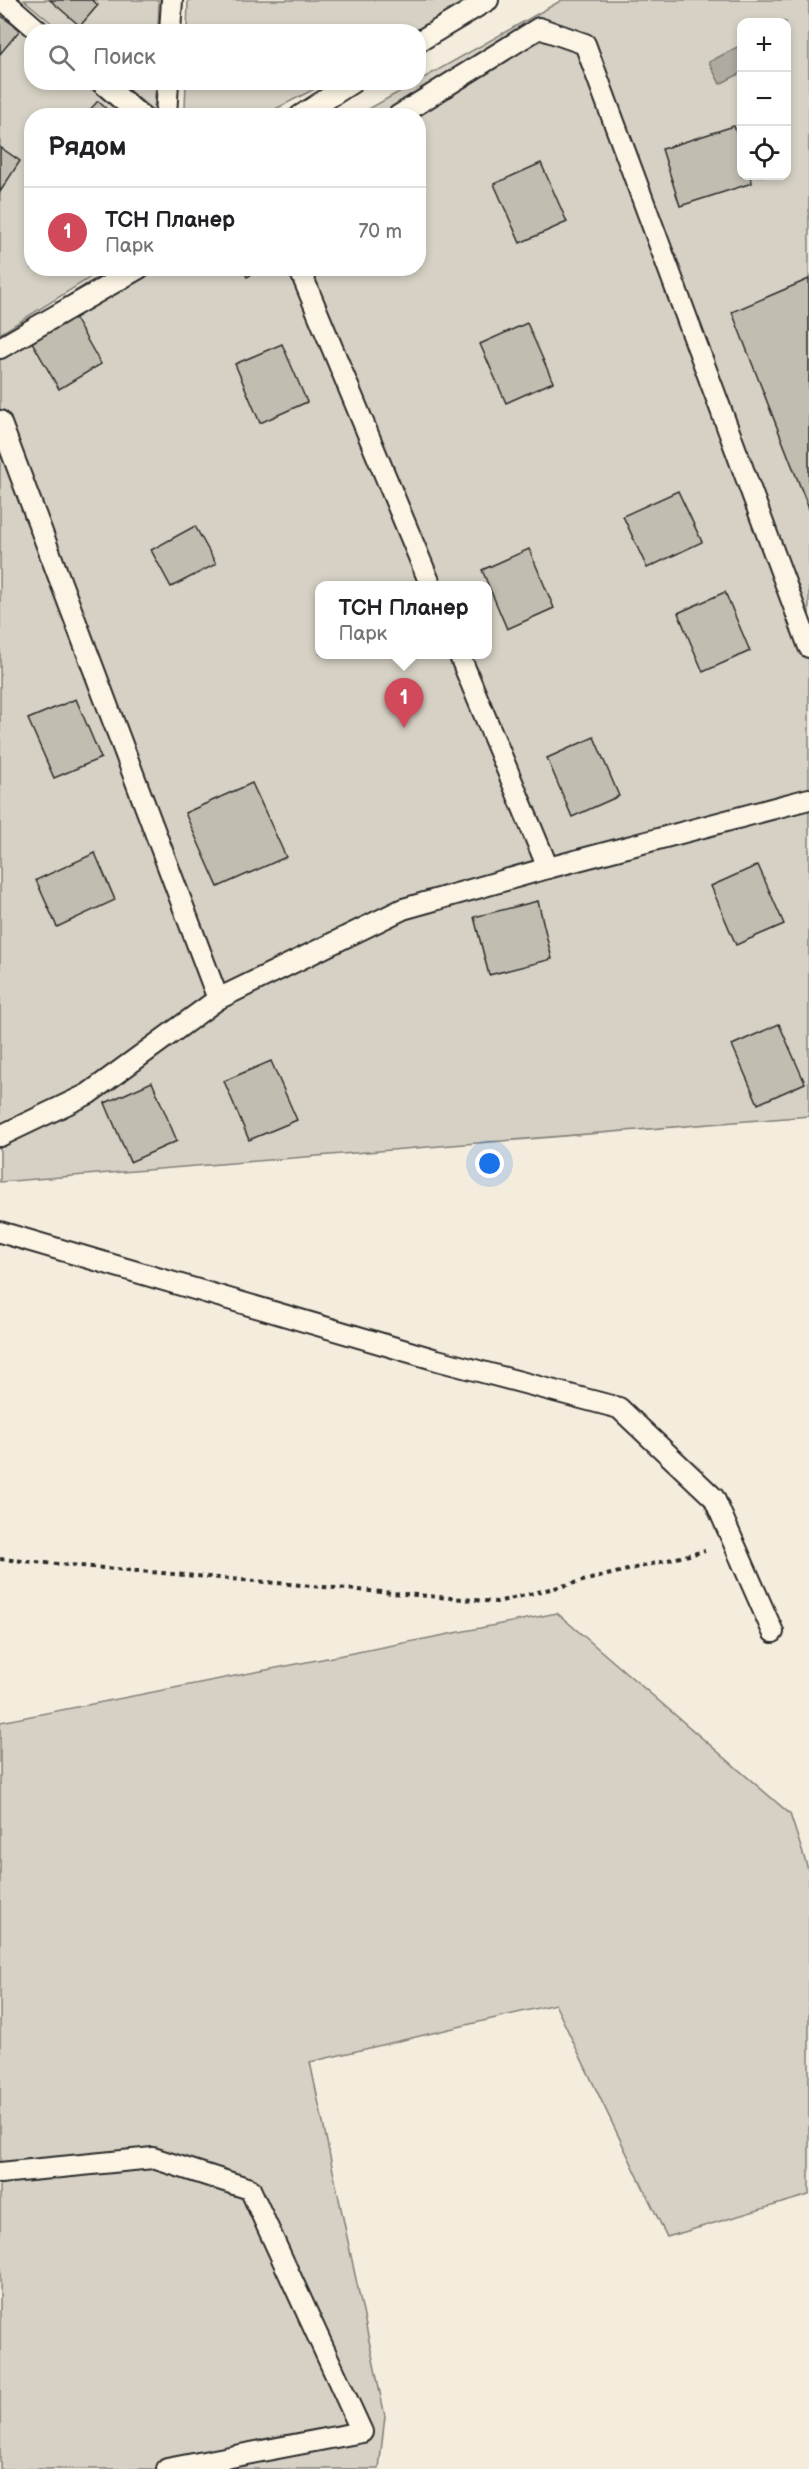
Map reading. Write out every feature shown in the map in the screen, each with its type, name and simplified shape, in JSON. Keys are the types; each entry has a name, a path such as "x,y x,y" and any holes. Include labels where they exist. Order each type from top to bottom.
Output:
{"lane":[{"path":"3,0 31,24"},
{"path":"170,24 172,0"},
{"path":"426,37 488,0"},
{"path":"411,108 539,28 585,44 809,647"},
{"path":"110,90 132,108"},
{"path":"166,108 168,90"},
{"path":"312,108 341,90"},
{"path":"0,348 126,276"},
{"path":"302,276 429,581"},
{"path":"0,421 218,999"},
{"path":"461,659 548,868"},
{"path":"0,1136 88,1094 218,999 403,909 809,799"},
{"path":"0,1232 437,1360 619,1408 714,1498 773,1632"},
{"path":"0,2174 153,2158 250,2189 362,2432 167,2469"}],"path":[{"path":"0,1559 497,1602 734,1544"}],"shaded area":[{"path":"24,0 159,0 158,24 53,24"},
{"path":"188,0 483,0 426,28 426,24 187,24"},
{"path":"562,0 809,0 809,1116 0,1182 0,339 99,276 426,276 426,108 370,108 402,90 426,90 426,77"},
{"path":"0,3 24,25 24,90 104,90 125,108 24,108 24,276 93,276 0,334"},
{"path":"737,47 737,75 720,84 709,62"},
{"path":"128,90 156,90 154,108 150,108"},
{"path":"186,90 312,90 278,108 185,108"},
{"path":"557,1613 790,1814 809,1872 809,2195 667,2237 555,2004 310,2062 385,2416 379,2469 0,2469 0,1722"}],"building":[{"path":"50,0 92,0 98,5 82,24 78,24"},
{"path":"0,15 20,30 0,54"},
{"path":"98,101 105,108 91,108"},
{"path":"734,126 737,135 737,180 751,180 752,183 680,206 662,149"},
{"path":"0,147 20,161 0,192"},
{"path":"541,163 567,222 520,243 494,184"},
{"path":"809,279 809,509 732,312"},
{"path":"74,317 101,364 59,389 32,342"},
{"path":"527,323 553,382 506,403 480,344"},
{"path":"282,344 307,402 260,423 235,364"},
{"path":"678,491 702,542 647,568 623,516"},
{"path":"195,526 216,564 171,587 151,550"},
{"path":"529,549 554,608 507,629 492,594 492,581 487,581 482,570"},
{"path":"725,592 750,651 703,672 678,613"},
{"path":"76,699 101,758 54,778 28,719"},
{"path":"594,737 619,796 572,817 547,758"},
{"path":"252,783 286,857 218,887 185,813"},
{"path":"95,853 115,900 57,927 36,880"},
{"path":"758,865 784,924 736,945 711,886"},
{"path":"538,901 552,959 489,975 474,917"},
{"path":"779,1024 805,1083 758,1104 732,1045"},
{"path":"271,1061 297,1120 249,1140 224,1081"},
{"path":"152,1082 177,1141 130,1162 105,1103"}],"place":[{"name":"ТСН Планер","path":"404,728"}]}
